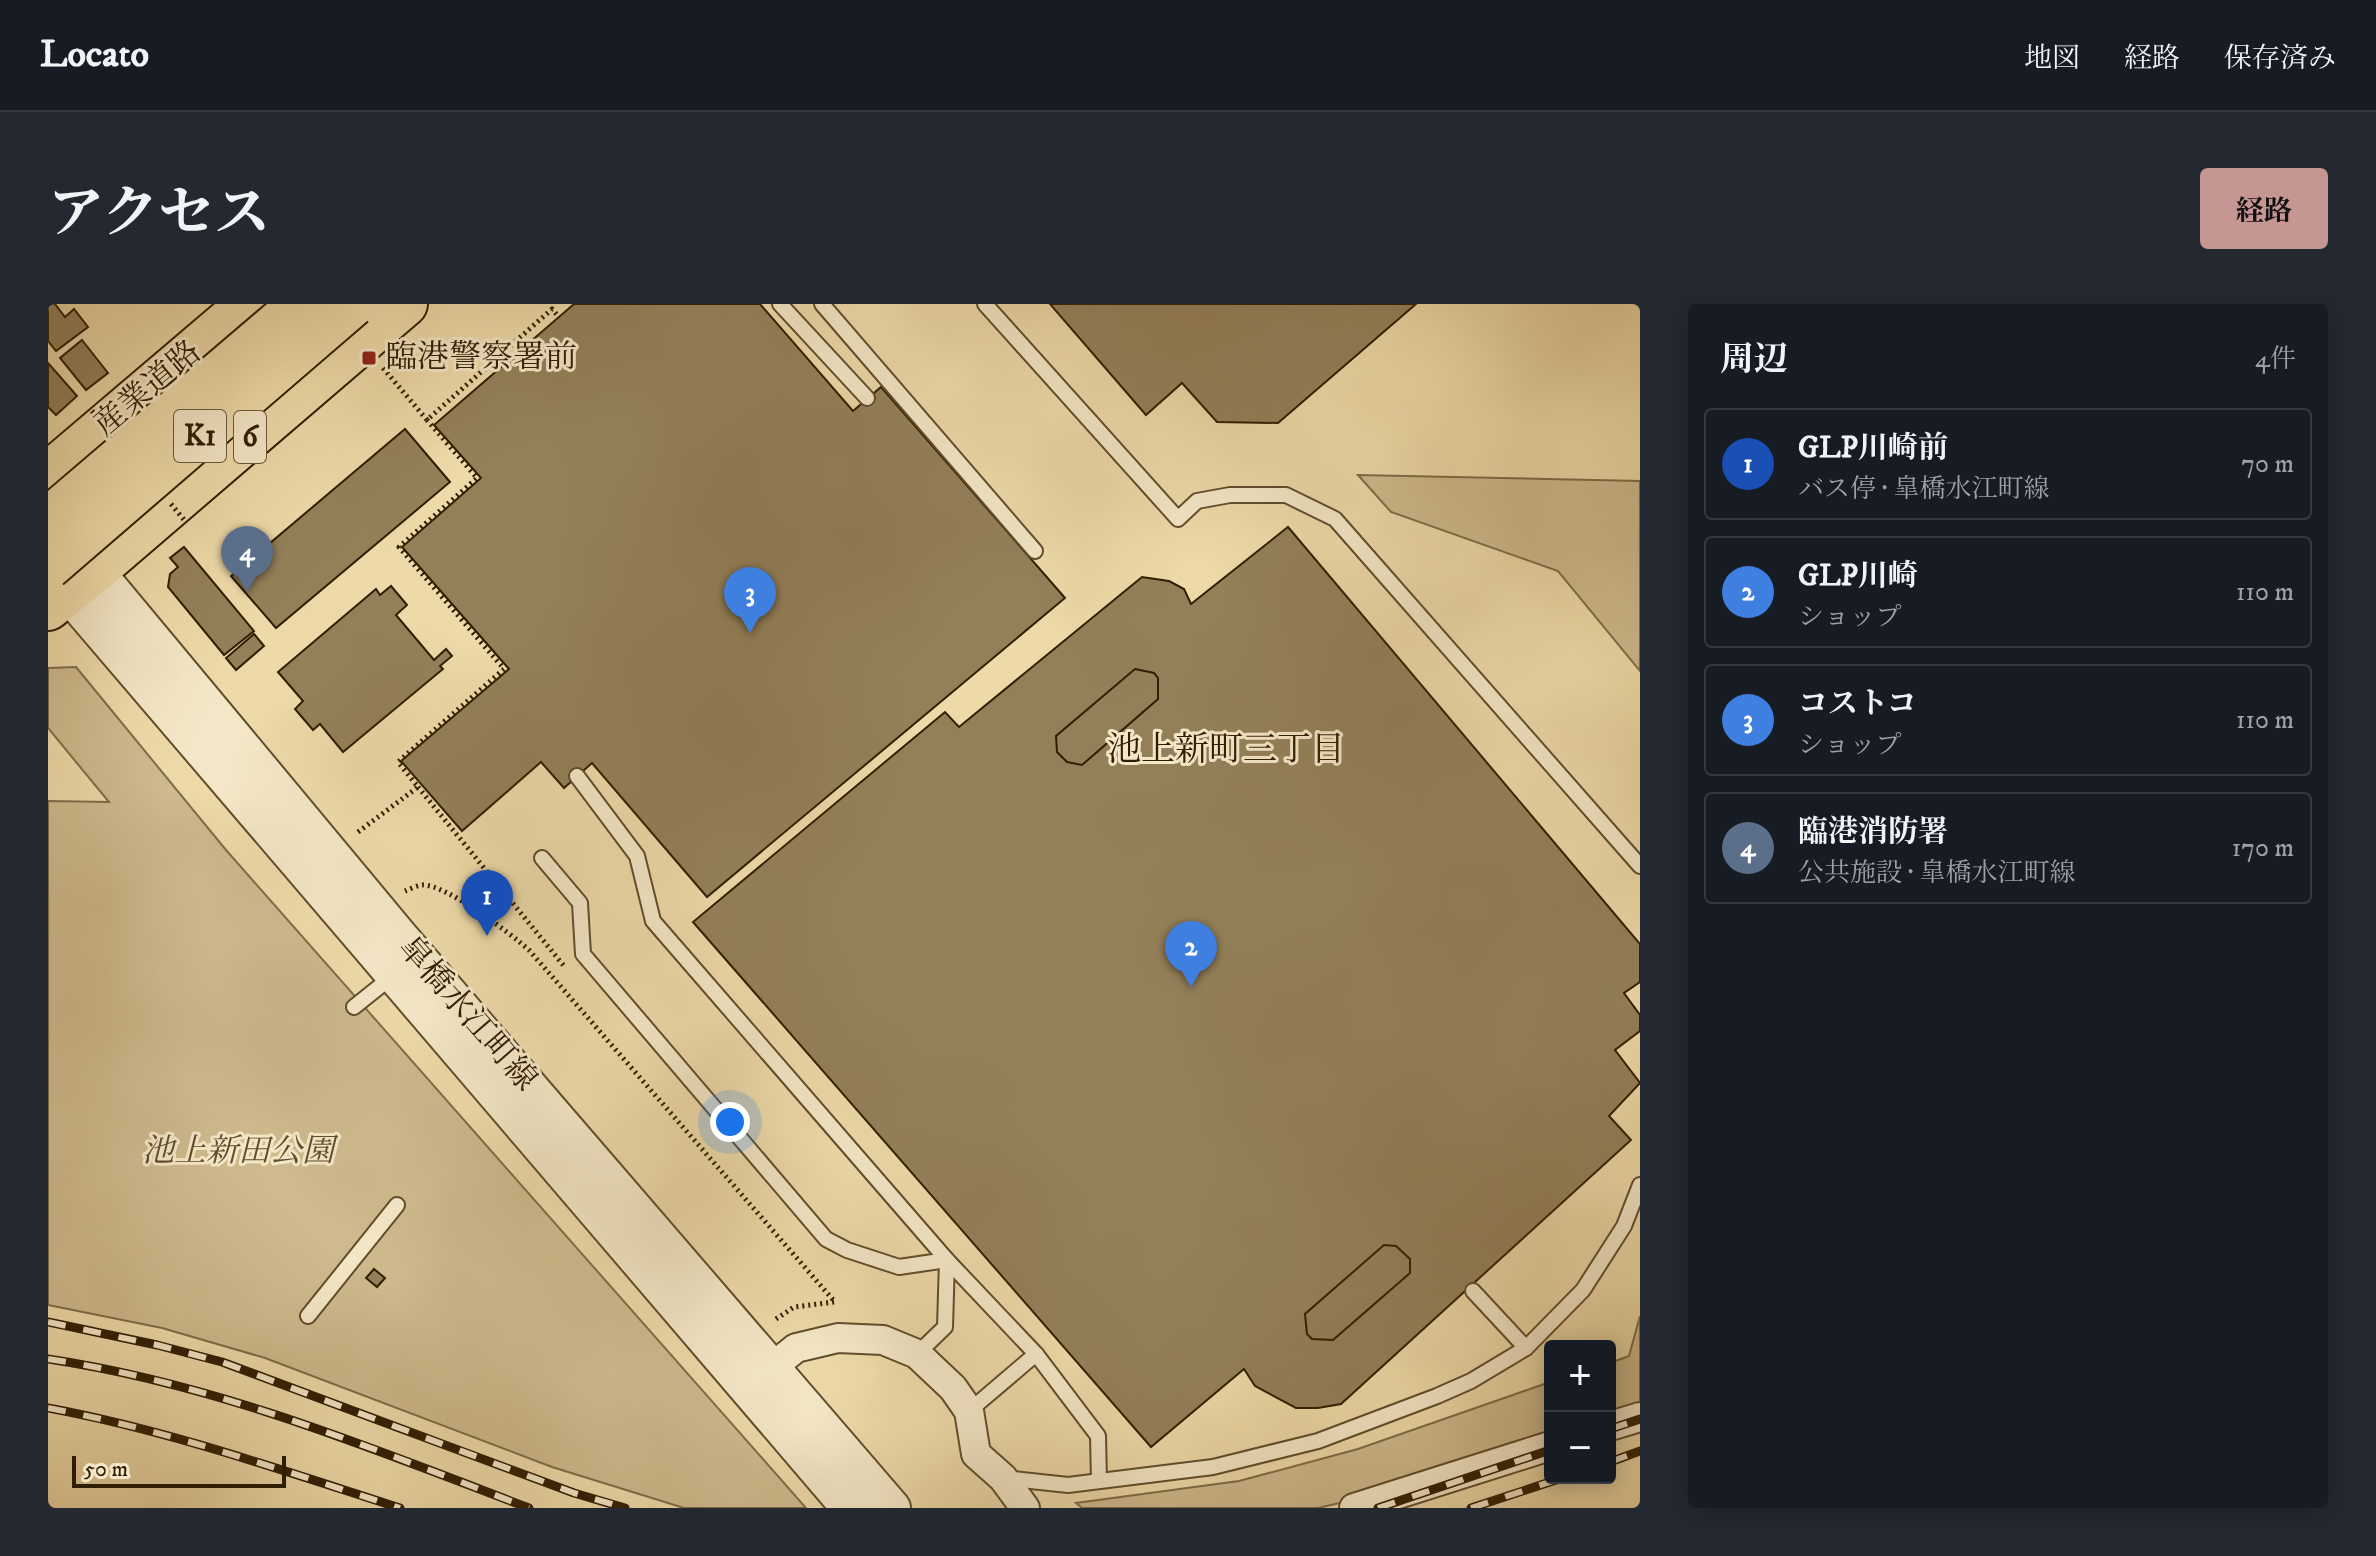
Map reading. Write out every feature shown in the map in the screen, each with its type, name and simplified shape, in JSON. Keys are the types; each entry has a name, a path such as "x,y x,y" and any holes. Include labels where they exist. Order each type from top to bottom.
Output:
{"main road":[{"name":"産業道路","path":"48,475 249,304"},
{"name":"K1","path":"48,520 301,304"},
{"name":"K1","path":"61,581 353,304"},
{"name":"6","path":"61,581 405,304"}],"street":[{"name":"皐橋水江町線","path":"48,514 61,581 394,975 759,1377 892,1508"},
{"name":"皐橋水江町線","path":"61,581 399,936 759,1377 850,1508"},
{"path":"759,1377 796,1348 838,1338 883,1340 917,1354 953,1388 969,1411 976,1454 1003,1478 1025,1508"},
{"path":"1616,1424 1640,1417"},
{"path":"1354,1508 1544,1448"}],"lane":[{"path":"780,304 867,398"},
{"path":"822,304 1035,551"},
{"path":"985,304 1178,519 1197,501 1230,495 1286,495 1335,519 1640,866"},
{"path":"577,776 637,856 653,921 947,1260 1036,1354 1098,1436 1099,1481"},
{"path":"542,858 580,903 583,954 826,1239 847,1250 899,1267 947,1260"},
{"path":"354,1007 394,975"},
{"path":"1003,1478 1068,1485 1213,1467 1318,1441 1471,1381 1526,1348 1583,1290 1624,1226 1640,1185"},
{"path":"308,1316 397,1205"},
{"path":"917,1354 945,1327 947,1260"},
{"path":"1473,1291 1526,1348"},
{"path":"969,1411 1036,1354"}],"path":[{"path":"427,420 552,309 559,317"},
{"path":"358,832 418,787 398,762 504,669 399,547 477,478 378,361"},
{"path":"405,891 423,885 440,890 499,924 529,950 835,1302 794,1307 773,1322"}],"green space":[{"path":"1358,475 1640,481 1640,671 1558,571 1391,512"},
{"name":"池上新田公園","path":"76,667 226,850 806,1508 684,1508 552,1467 265,1358 162,1328 48,1305 48,801 109,802 48,728 48,668"},
{"path":"1640,1316 1640,1403 1616,1411 1616,1361 1629,1356"},
{"path":"1544,1384 1544,1435 1344,1502 1318,1508 1082,1508 1076,1503 1239,1481 1358,1449"}],"building":[{"path":"48,304 55,304 65,317 74,309 88,327 56,351 48,341"},
{"path":"574,304 760,304 853,411 881,387 1065,598 707,897 592,763 564,788 541,762 462,831 401,761 509,669 402,547 481,478 434,425"},
{"path":"1050,304 1416,304 1278,423 1217,422 1182,383 1146,415"},
{"path":"82,340 108,373 86,390 60,358"},
{"path":"48,363 77,396 56,415 48,407"},
{"path":"405,429 450,482 276,628 231,576"},
{"path":"1288,527 1640,944 1640,982 1624,993 1640,1015 1640,1031 1615,1050 1640,1083 1609,1116 1631,1140 1341,1404 1296,1408 1255,1386 1244,1369 1151,1447 693,922 945,712 959,727 1142,577 1169,581 1184,589 1191,604"},
{"path":"184,547 254,631 224,655 168,587 170,574 178,567 170,558"},
{"path":"391,586 407,605 396,615 434,660 446,649 452,656 440,666 443,669 343,752 320,724 313,730 295,709 303,701 278,672 376,589 380,595"},
{"path":"254,634 264,646 236,670 226,658"},
{"path":"1135,669 1154,673 1158,678 1158,699 1082,765 1067,762 1057,752 1056,736"},
{"path":"1384,1245 1396,1246 1410,1259 1410,1273 1333,1340 1312,1339 1307,1334 1305,1314"},
{"path":"374,1269 385,1278 377,1287 366,1278"}],"railway":[{"path":"48,1322 222,1362 574,1493 625,1508"},
{"path":"48,1359 172,1384 232,1401 352,1441 529,1508"},
{"path":"48,1408 181,1440 400,1508"},
{"path":"1616,1427 1640,1419"},
{"path":"1616,1460 1640,1451"},
{"path":"1378,1508 1544,1452"},
{"path":"1471,1508 1544,1484"}],"place":[{"name":"臨港警察署前","path":"369,358"},
{"name":"臨港消防署","path":"247,592"},
{"name":"コストコ","path":"750,633"},
{"name":"GLP川崎前","path":"487,936"},
{"name":"GLP川崎","path":"1191,987"}],"district":[{"name":"池上新町三丁目","path":"1226,750"}]}
